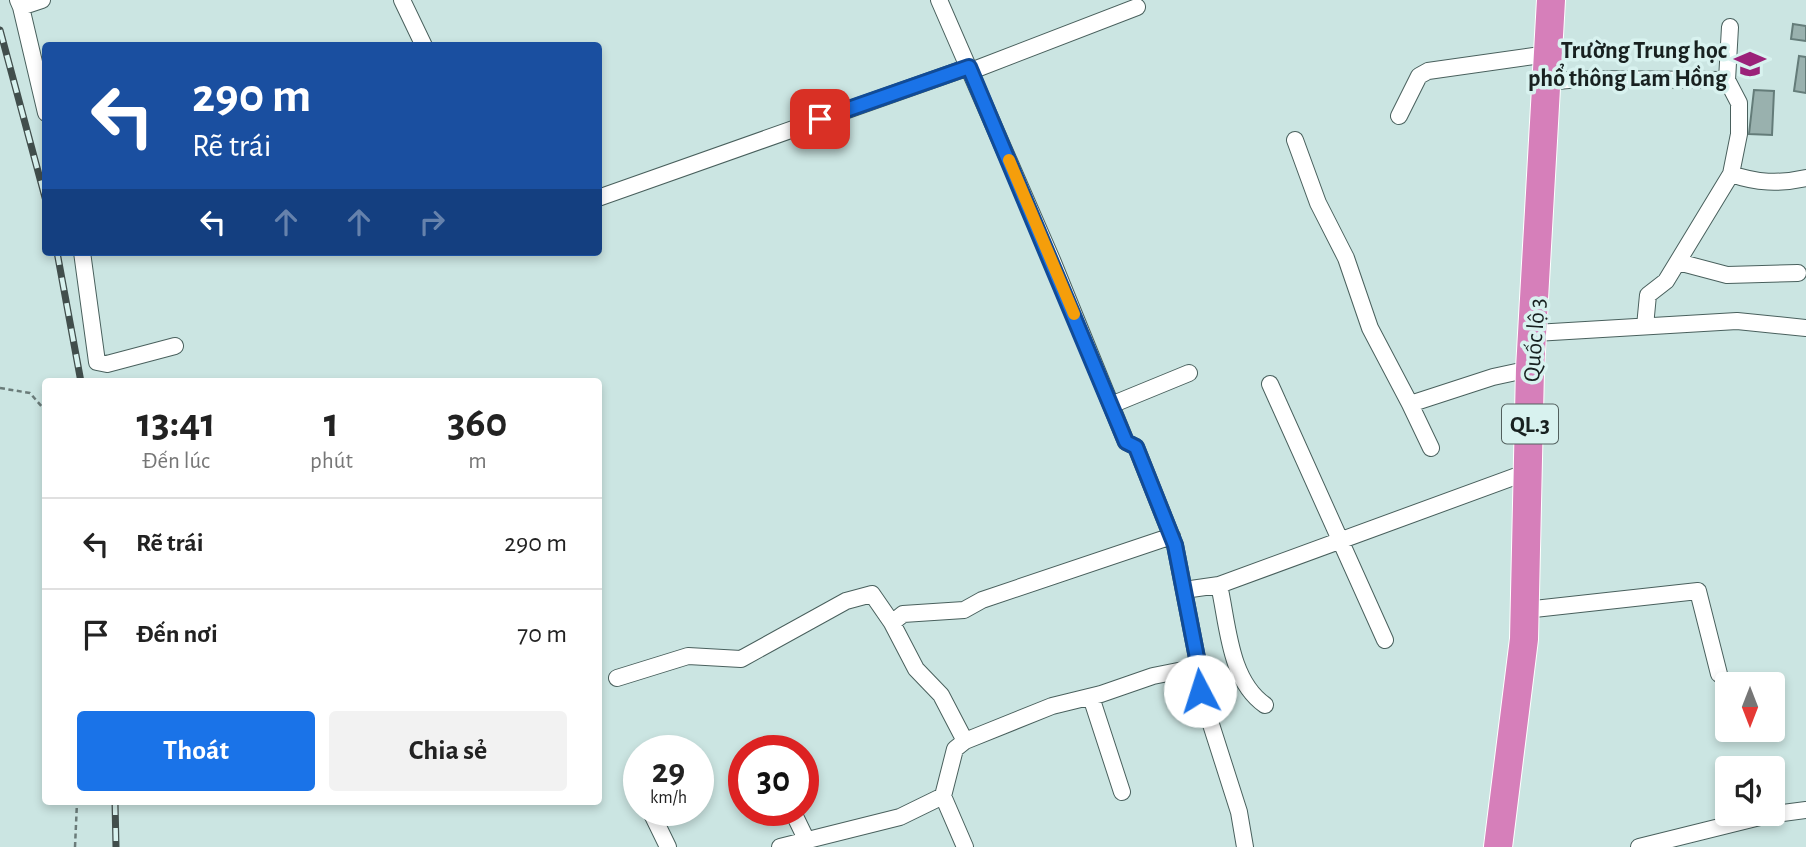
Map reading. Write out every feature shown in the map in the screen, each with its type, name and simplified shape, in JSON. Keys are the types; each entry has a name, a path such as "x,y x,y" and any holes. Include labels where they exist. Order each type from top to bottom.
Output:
{"highway":[{"name":"Quốc lộ 3","path":"1498,847 1525,610 1530,471 1530,369 1535,333 1551,0"}],"street":[{"path":"42,0 20,4 42,96"},
{"path":"402,0 422,42"},
{"path":"939,0 1126,442 1136,447 1172,536 1198,663 1193,668 1153,676 1091,697 1052,706 965,741 955,749 943,796 965,847"},
{"path":"602,197 970,69 1136,7"},
{"path":"1645,326 1648,295 1666,281 1731,174 1739,134 1739,103 1727,80 1730,27"},
{"path":"1399,116 1419,76 1428,71 1549,54"},
{"path":"1547,82 1579,79 1727,80"},
{"path":"1295,140 1318,204 1346,258 1370,328 1432,447"},
{"path":"1731,174 1750,180 1779,183 1806,178"},
{"path":"83,256 97,362 107,364 175,346"},
{"path":"1678,262 1727,275 1798,273"},
{"path":"1535,333 1737,321 1806,328"},
{"path":"1410,404 1493,377 1530,369"},
{"path":"1111,405 1189,373"},
{"path":"1270,384 1385,640"},
{"path":"1184,590 1219,585 1530,471"},
{"path":"892,623 903,614 964,610 982,600 1172,536"},
{"path":"1219,585 1228,638 1251,695 1265,705"},
{"path":"1525,610 1698,591 1718,672"},
{"path":"617,678 688,656 741,659 846,601 872,594 892,623 916,669 941,695 965,741"},
{"path":"1193,668 1241,820 1245,847"},
{"path":"1091,697 1122,792"},
{"path":"780,847 900,817 943,796"},
{"path":"1639,847 1768,815 1806,810"},
{"path":"658,826 668,847"},
{"path":"800,826 806,839"}],"path":[{"path":"0,388 30,393 42,407"},
{"path":"75,847 77,805"}],"building":[{"path":"1793,24 1806,26 1806,41 1791,39"},
{"path":"1799,56 1806,57 1806,93 1794,91"},
{"path":"1754,90 1774,91 1772,135 1749,134"}],"railway":[{"path":"0,30 42,186"},
{"path":"58,256 80,378"},
{"path":"115,805 116,847"}],"slow traffic":[{"path":"1009,160 1074,314"}],"place":[{"name":"Trường Trung học phổ thông Lam Hồng","path":"1750,64"}],"route":[{"path":"820,119 969,67 1126,442 1136,447 1172,536 1198,663 1193,668 1200,691"}]}
